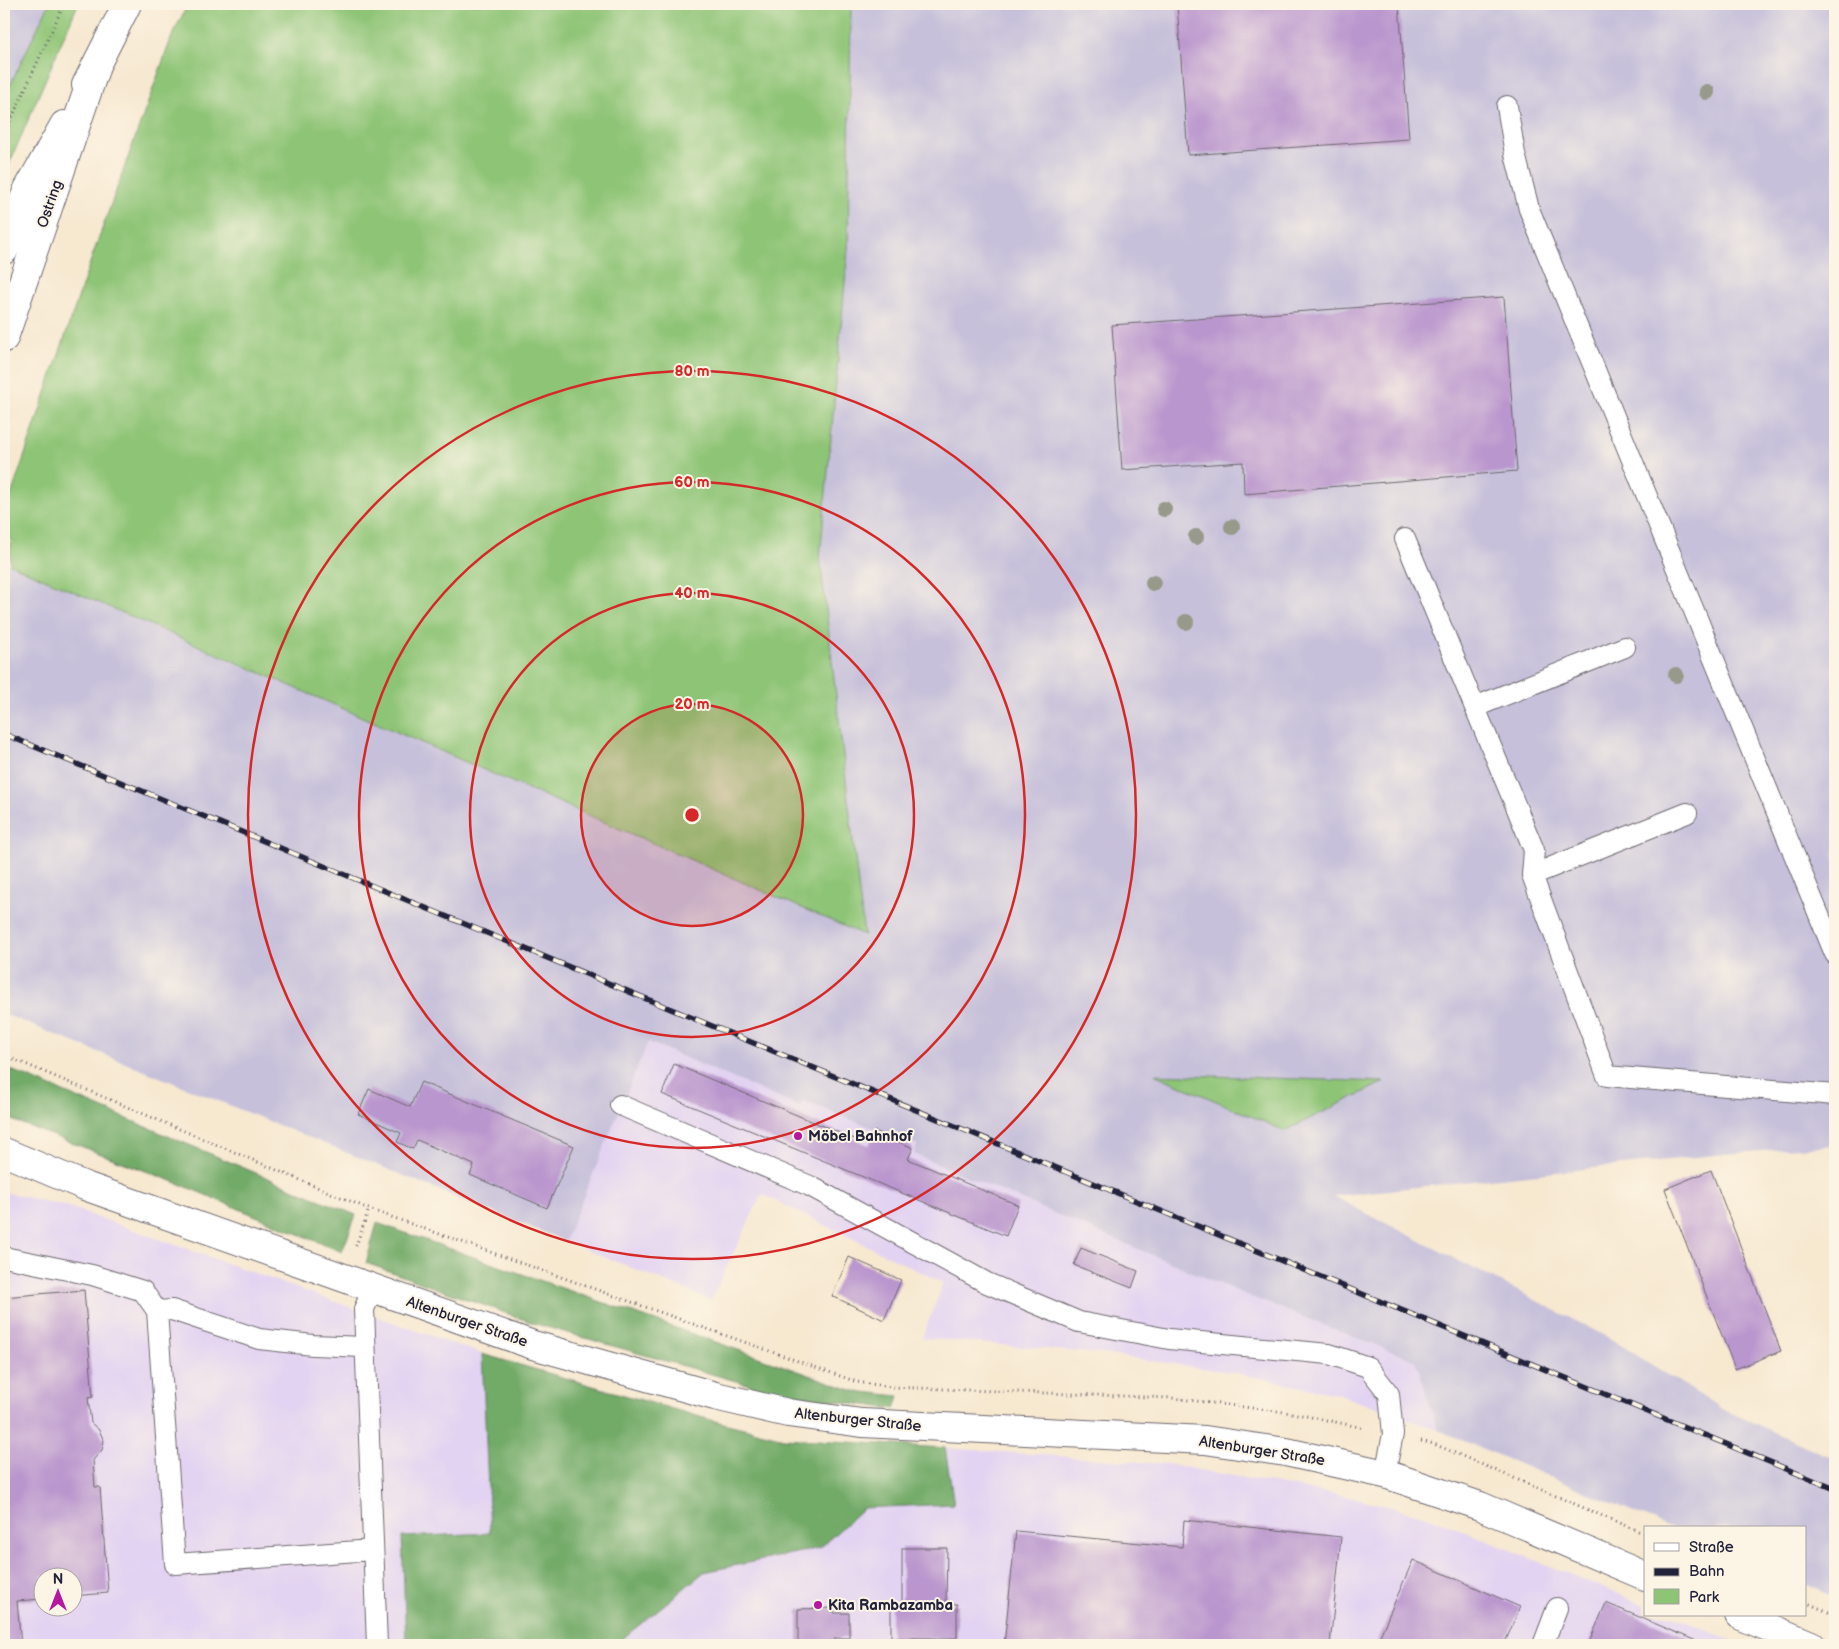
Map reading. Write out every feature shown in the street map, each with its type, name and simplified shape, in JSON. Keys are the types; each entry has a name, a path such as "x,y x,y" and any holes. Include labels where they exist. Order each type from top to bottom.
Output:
{"street":[{"name":"Ostring","path":"4,250 28,189 95,69 127,4"},
{"name":"Ostring","path":"4,338 95,69"},
{"name":"Altenburger Straße","path":"4,1152 85,1186 533,1345 715,1396 788,1413 903,1427 1205,1440 1286,1452 1386,1474 1480,1506 1644,1576"},
{"name":"Altenburger Straße","path":"4,1172 85,1186"},
{"path":"1742,1616 1811,1645"}],"lane":[{"path":"1507,106 1515,154 1529,209 1835,954"},
{"path":"1405,539 1534,850 1532,875 1607,1076 1835,1094"},
{"path":"1476,707 1625,647"},
{"path":"1532,875 1688,813"},
{"path":"620,1105 810,1186 987,1283 1079,1322 1169,1339 1329,1354 1368,1367 1389,1394 1393,1434 1386,1474"},
{"path":"4,1257 92,1275 143,1291 157,1311 176,1564 373,1550"},
{"path":"372,1289 364,1309 377,1645"},
{"path":"157,1311 172,1310 259,1340 365,1347"},
{"path":"1543,1645 1557,1608"}],"path":[{"path":"4,141 10,122 64,4"},
{"path":"4,1055 369,1209 858,1382 891,1387 1172,1398 1292,1413 1434,1444 1644,1534"},
{"path":"346,1279 369,1209"},
{"path":"1806,1602 1835,1615"}],"shaded area":[{"path":"4,4 49,4 4,98"},
{"path":"851,4 1835,4 1835,1145 1725,1154 1333,1196 1611,1339 1722,1409 1835,1459 1835,1597 1806,1584 1806,1526 1667,1526 1438,1430 1416,1361 1249,1296 914,1154 917,1145 803,1101 800,1107 648,1042 565,1241 4,1014 4,562 863,935 820,558 848,249"},
{"path":"647,1042 800,1106 803,1100 918,1146 915,1154 1249,1296 1416,1361 1438,1430 1340,1395 1236,1373 1102,1354 922,1338 943,1283 762,1194 711,1300 565,1241"},
{"path":"4,1192 66,1206 482,1354 490,1533 402,1537 406,1645 4,1645"},
{"path":"945,1448 1167,1464 1356,1498 1427,1516 1644,1605 1644,1616 1672,1616 1743,1645 615,1645 704,1572 820,1548 863,1508 954,1504"}],"green space":[{"path":"49,4 78,4 4,176 4,98"},
{"path":"188,4 851,4 848,249 820,558 864,935 10,564 11,541 4,526 4,516 92,257 172,36"},
{"path":"4,1067 356,1215 342,1252 177,1183 4,1117"},
{"path":"1154,1074 1384,1082 1285,1131"},
{"path":"377,1223 855,1391 899,1396 895,1409 778,1393 536,1324 366,1263"},
{"path":"482,1354 711,1420 784,1438 945,1448 954,1504 863,1508 820,1548 704,1572 615,1645 406,1645 402,1537 490,1533"}],"building":[{"path":"1177,4 1399,4 1409,139 1188,155"},
{"path":"1504,297 1517,471 1244,494 1243,462 1122,470 1112,325"},
{"path":"674,1064 869,1145 875,1131 913,1148 908,1159 1018,1205 1006,1236 662,1094"},
{"path":"421,1082 574,1146 547,1208 470,1175 474,1165 417,1140 413,1149 397,1142 401,1133 358,1114 369,1089 410,1107"},
{"path":"1711,1170 1781,1351 1735,1369 1665,1189"},
{"path":"1081,1248 1138,1271 1132,1288 1074,1265"},
{"path":"849,1257 901,1280 884,1320 832,1296"},
{"path":"84,1290 93,1397 88,1398 91,1423 99,1430 104,1441 102,1450 93,1460 95,1487 100,1487 108,1593 82,1595 82,1566 32,1566 32,1600 17,1601 21,1645 4,1645 4,1297"},
{"path":"1184,1520 1341,1537 1330,1645 1004,1645 1016,1531 1182,1547"},
{"path":"902,1548 947,1548 946,1604 957,1604 957,1638 891,1638 891,1604 902,1604"},
{"path":"1413,1560 1520,1607 1504,1645 1376,1645"},
{"path":"1606,1603 1706,1645 1588,1645"},
{"path":"834,1608 834,1613 849,1613 849,1638 835,1638 835,1645 798,1645 798,1609"}],"railway":[{"path":"4,734 1835,1489"}],"place":[{"name":"Möbel Bahnhof","path":"798,1136"},
{"name":"Kita Rambazamba","path":"818,1605"}]}
